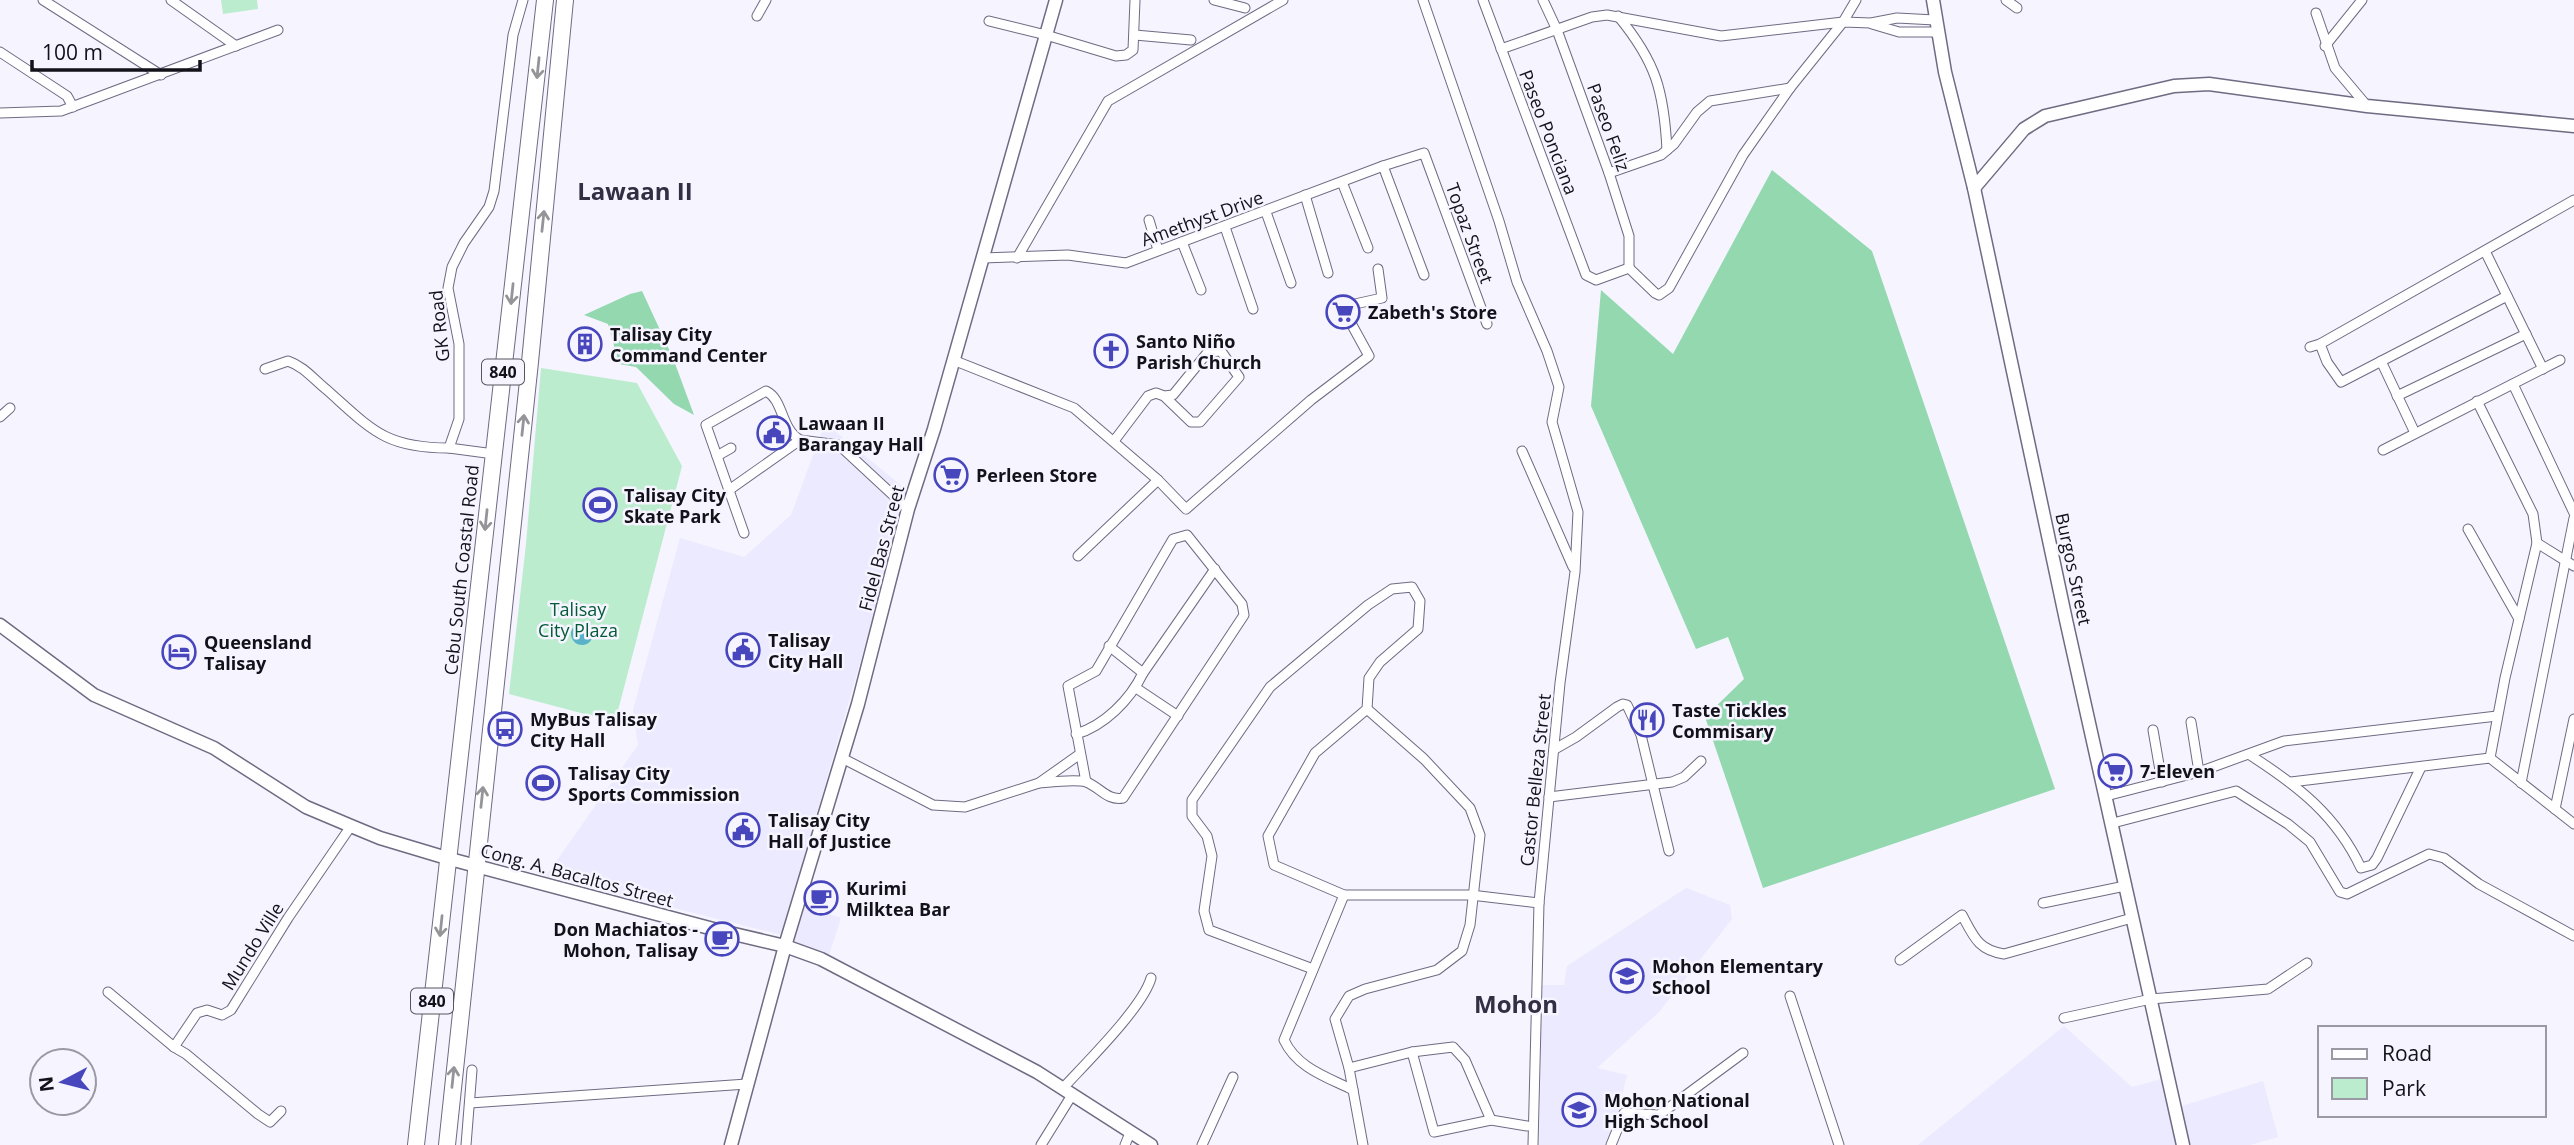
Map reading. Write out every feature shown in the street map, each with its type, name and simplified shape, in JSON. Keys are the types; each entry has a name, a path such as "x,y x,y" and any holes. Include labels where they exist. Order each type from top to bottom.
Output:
{"highway":[{"name":"Cebu South Coastal Road","path":"416,1145 545,0"},
{"name":"840","path":"447,1145 565,0"}],"street":[{"path":"43,0 161,75"},
{"path":"171,0 236,46"},
{"name":"GK Road","path":"449,448 459,419 459,377 458,344 448,288 452,267 464,243 489,207 494,191 513,35 523,0"},
{"path":"757,16 766,0"},
{"name":"Fidel Bas Street","path":"731,1145 785,946 842,758 908,509 934,429 1055,0"},
{"path":"989,21 1116,57 1133,50 1135,0"},
{"path":"1214,0 1245,8"},
{"path":"1017,258 1108,101 1283,0"},
{"name":"Castor Belleza Street","path":"1423,0 1499,220 1517,282 1559,387 1552,422 1578,512 1575,572 1539,903 1533,1145"},
{"name":"Paseo Ponciana","path":"1483,0 1586,275 1596,280 1629,268"},
{"name":"Paseo Feliz","path":"1544,0 1609,173 1629,236 1629,268"},
{"path":"1629,268 1655,293 1660,295 1669,288 1743,155 1790,88 1843,22 1856,0"},
{"name":"Burgos Street","path":"1933,0 1936,26 1974,188 2183,1145"},
{"path":"2006,0 2017,8"},
{"path":"2325,46 2362,0"},
{"path":"2316,13 2325,46 2335,68 2367,106"},
{"path":"1501,49 1592,16 1618,16 1721,36 1843,22 1871,23 1897,18 1936,26"},
{"path":"1618,16 1638,40 1657,75 1665,114 1667,150"},
{"path":"1871,23 1899,33 1936,26"},
{"path":"0,113 61,111 278,30"},
{"path":"1135,35 1191,40"},
{"path":"0,52 67,96 73,107"},
{"path":"1974,188 2024,129 2045,116 2161,88 2209,84 2367,106 2574,126"},
{"path":"1609,173 1661,155 1674,145 1697,112 1710,101 1790,88"},
{"name":"Amethyst Drive","path":"983,258 1068,255 1126,262 1266,212 1382,166 1424,153"},
{"name":"Topaz Street","path":"1424,153 1487,324"},
{"path":"1382,166 1424,275"},
{"path":"1342,182 1367,248"},
{"path":"1305,195 1328,273"},
{"path":"2507,296 2341,382 2315,346 2574,200"},
{"path":"1266,212 1291,283"},
{"path":"1149,219 1158,250"},
{"path":"1225,227 1253,309"},
{"path":"1182,242 1201,290"},
{"path":"2485,251 2543,369"},
{"path":"953,360 1074,408 1158,480 1186,509 1311,400 1369,355 1352,325 1348,311 1354,304 1382,298 1378,269"},
{"path":"2397,397 2526,334"},
{"path":"1114,441 1148,396 1156,393 1164,396 1191,422 1200,422 1239,377 1221,351 1214,349 1208,352 1173,395 1164,396"},
{"path":"2383,450 2560,360"},
{"path":"265,369 288,361 294,363 313,375 356,419 387,438 422,448 449,448 494,454"},
{"path":"2381,361 2415,433"},
{"path":"2513,384 2574,516 2570,564 2521,783"},
{"path":"744,533 706,425 766,391 777,404 786,426 800,440 839,445 908,509"},
{"path":"2477,401 2533,514 2538,544 2497,716 2490,758"},
{"path":"0,417 10,408"},
{"path":"729,490 800,440"},
{"path":"717,456 730,447"},
{"path":"1522,452 1575,572"},
{"path":"1078,556 1158,480"},
{"path":"2468,529 2519,619"},
{"path":"842,758 933,805 965,807 1039,783 1086,782 1102,793 1118,799 1123,798 1244,615 1242,604 1189,536 1175,537 1096,671 1068,686 1086,782"},
{"path":"2538,544 2570,564"},
{"path":"1076,734 1102,722 1136,688 1143,673 1215,569"},
{"path":"1313,970 1209,930 1204,911 1212,856 1207,836 1192,816 1192,800 1270,687 1368,605 1392,589 1412,587 1420,601 1418,629 1380,662 1369,678 1367,709 1315,753 1268,836 1274,865 1344,895 1471,895 1539,903"},
{"name":"Cong. A. Bacaltos Street","path":"0,625 94,695 214,748 306,807 380,838 785,946 821,959 1068,1091 1128,1139 1151,1145"},
{"path":"1109,646 1143,673"},
{"path":"1136,688 1178,716"},
{"path":"1555,749 1625,704 1632,711 1640,735 1669,851"},
{"path":"1363,1145 1349,1068 1335,1019 1349,996 1365,989 1437,970 1462,951 1469,925 1480,835 1470,808 1424,758 1367,709"},
{"path":"2106,796 2199,772 2284,741 2497,716"},
{"path":"2555,809 2574,719"},
{"path":"2191,722 2199,772"},
{"path":"2153,730 2162,782"},
{"path":"1039,783 1080,754"},
{"path":"2250,755 2291,782 2334,824 2361,868 2371,865 2377,858 2421,767"},
{"path":"2291,782 2490,758 2574,824"},
{"path":"1549,797 1672,782 1684,777 1701,761"},
{"path":"2113,823 2236,791 2288,824 2310,842 2340,892 2347,894 2429,853 2444,858 2479,884 2574,936"},
{"name":"Mundo Ville","path":"174,1047 197,1013 207,1010 222,1015 231,1010 288,918 351,826"},
{"path":"2043,903 2125,886"},
{"path":"1344,895 1284,1040 1299,1062 1353,1090"},
{"path":"1900,960 1962,915 1977,942 1989,952 2004,954 2132,918"},
{"path":"2064,1018 2151,999 2267,989 2307,963"},
{"path":"1041,1145 1068,1091 1147,991 1151,978"},
{"path":"108,992 258,1114 270,1122 281,1111"},
{"path":"1790,996 1839,1145"},
{"path":"1349,1068 1447,1046 1458,1050 1491,1120"},
{"path":"1412,1052 1434,1132 1491,1120 1527,1126"},
{"path":"1611,1145 1624,1113 1659,1115 1743,1053"},
{"path":"466,1145 472,1070"},
{"path":"1202,1145 1233,1077"},
{"path":"470,1103 747,1084"}],"shaded area":[{"path":"825,423 909,492 782,935 546,876 638,745 633,710 680,538 744,557 791,515"},
{"name":"Mohon Elementary School","path":"1686,888 1730,905 1732,919 1659,1012 1597,1068 1627,1075 1610,1145 1539,1145 1540,985 1564,985 1567,966"},
{"path":"805,906 841,918 829,955 793,942"},
{"path":"2064,1026 2132,1087 2161,1079 2176,1145 1918,1145"},
{"path":"2263,1081 2278,1137 2250,1145 2190,1145 2182,1106"}],"green space":[{"path":"221,0 257,0 258,9 223,14"},
{"path":"1772,170 1872,251 2055,789 1763,888 1705,717 1744,679 1728,637 1696,649 1591,406 1601,290 1673,354"},
{"path":"642,291 673,358 694,415 674,404 636,367 619,364 608,324 584,315"},
{"name":"Talisay City Plaza","path":"541,368 637,383 682,466 615,722 509,694 526,544"}],"water":[{"path":"578,623 586,623 593,630 593,638 586,645 578,645 571,638 571,630"}],"place":[{"name":"Zabeth's Store","path":"1343,312"},
{"name":"Talisay City Command Center","path":"585,344"},
{"name":"Santo Niño Parish Church","path":"1111,351"},
{"name":"Lawaan II Barangay Hall","path":"774,433"},
{"name":"Perleen Store","path":"951,475"},
{"name":"Talisay City Skate Park","path":"600,505"},
{"name":"Talisay City Hall","path":"743,650"},
{"name":"Queensland Talisay","path":"179,652"},
{"name":"Taste Tickles Commisary","path":"1647,720"},
{"name":"MyBus Talisay City Hall","path":"505,729"},
{"name":"7-Eleven","path":"2115,771"},
{"name":"Talisay City Sports Commission","path":"543,783"},
{"name":"Talisay City Hall of Justice","path":"743,830"},
{"name":"Kurimi Milktea Bar","path":"821,898"},
{"name":"Don Machiatos - Mohon, Talisay","path":"722,939"},
{"name":"Mohon Elementary School","path":"1627,976"},
{"name":"Mohon National High School","path":"1579,1110"}],"district":[{"name":"Lawaan II","path":"635,190"},
{"name":"Mohon","path":"1516,1003"}]}
